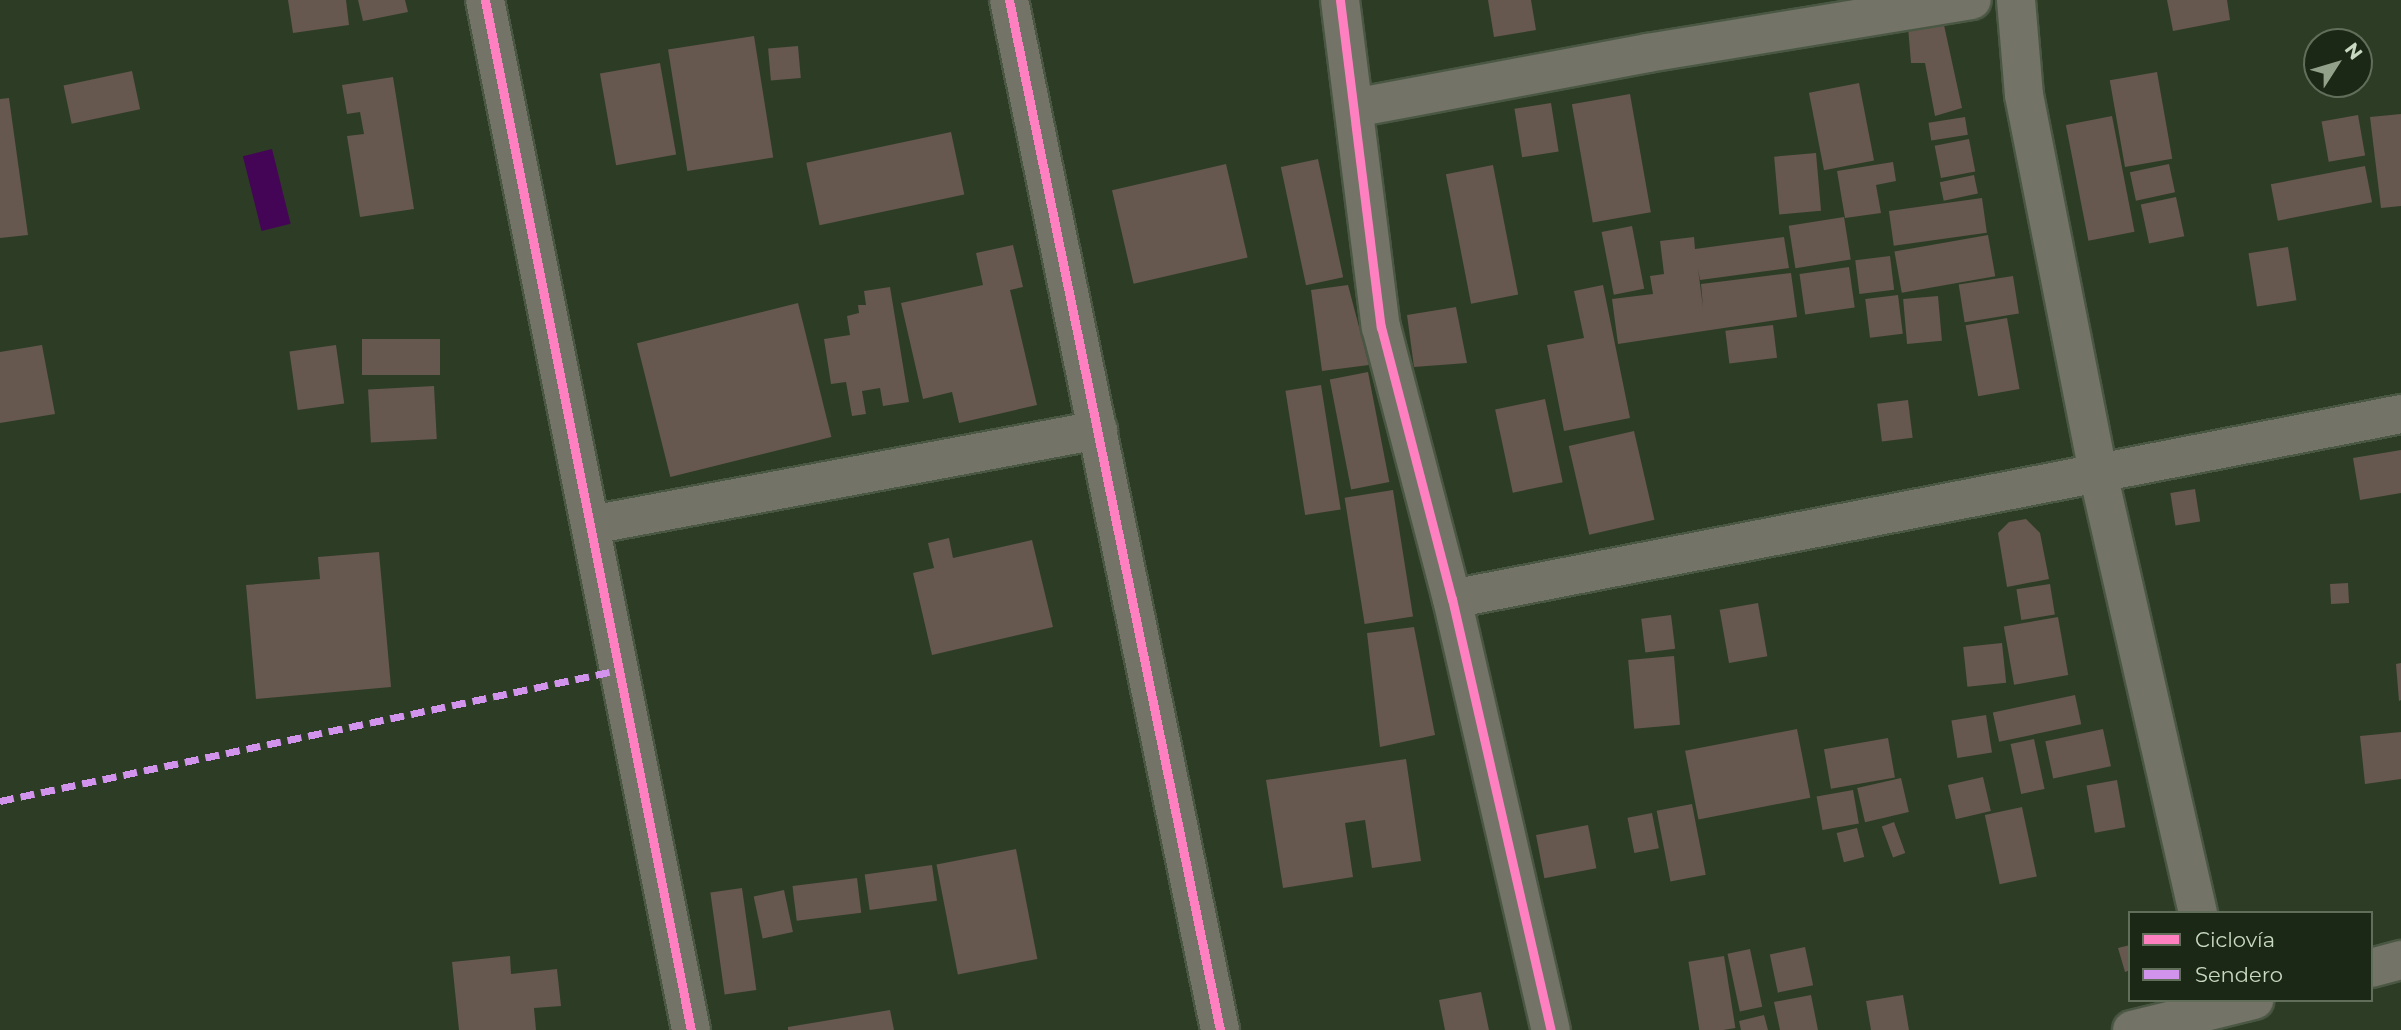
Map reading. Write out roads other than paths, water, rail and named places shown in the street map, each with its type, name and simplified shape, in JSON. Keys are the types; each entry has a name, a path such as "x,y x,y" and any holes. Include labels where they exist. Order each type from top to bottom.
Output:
{"street":[{"path":"485,0 691,1030"},
{"path":"1009,0 1220,1030"},
{"path":"1340,0 1381,327 1452,600 1551,1030"},
{"path":"1354,108 1648,53 1972,0"},
{"path":"2017,0 2024,95 2098,473 2197,911"},
{"path":"1452,600 2401,414"},
{"path":"591,525 1098,430"},
{"path":"2373,967 2401,960"},
{"path":"2132,1030 2230,1003"}]}
